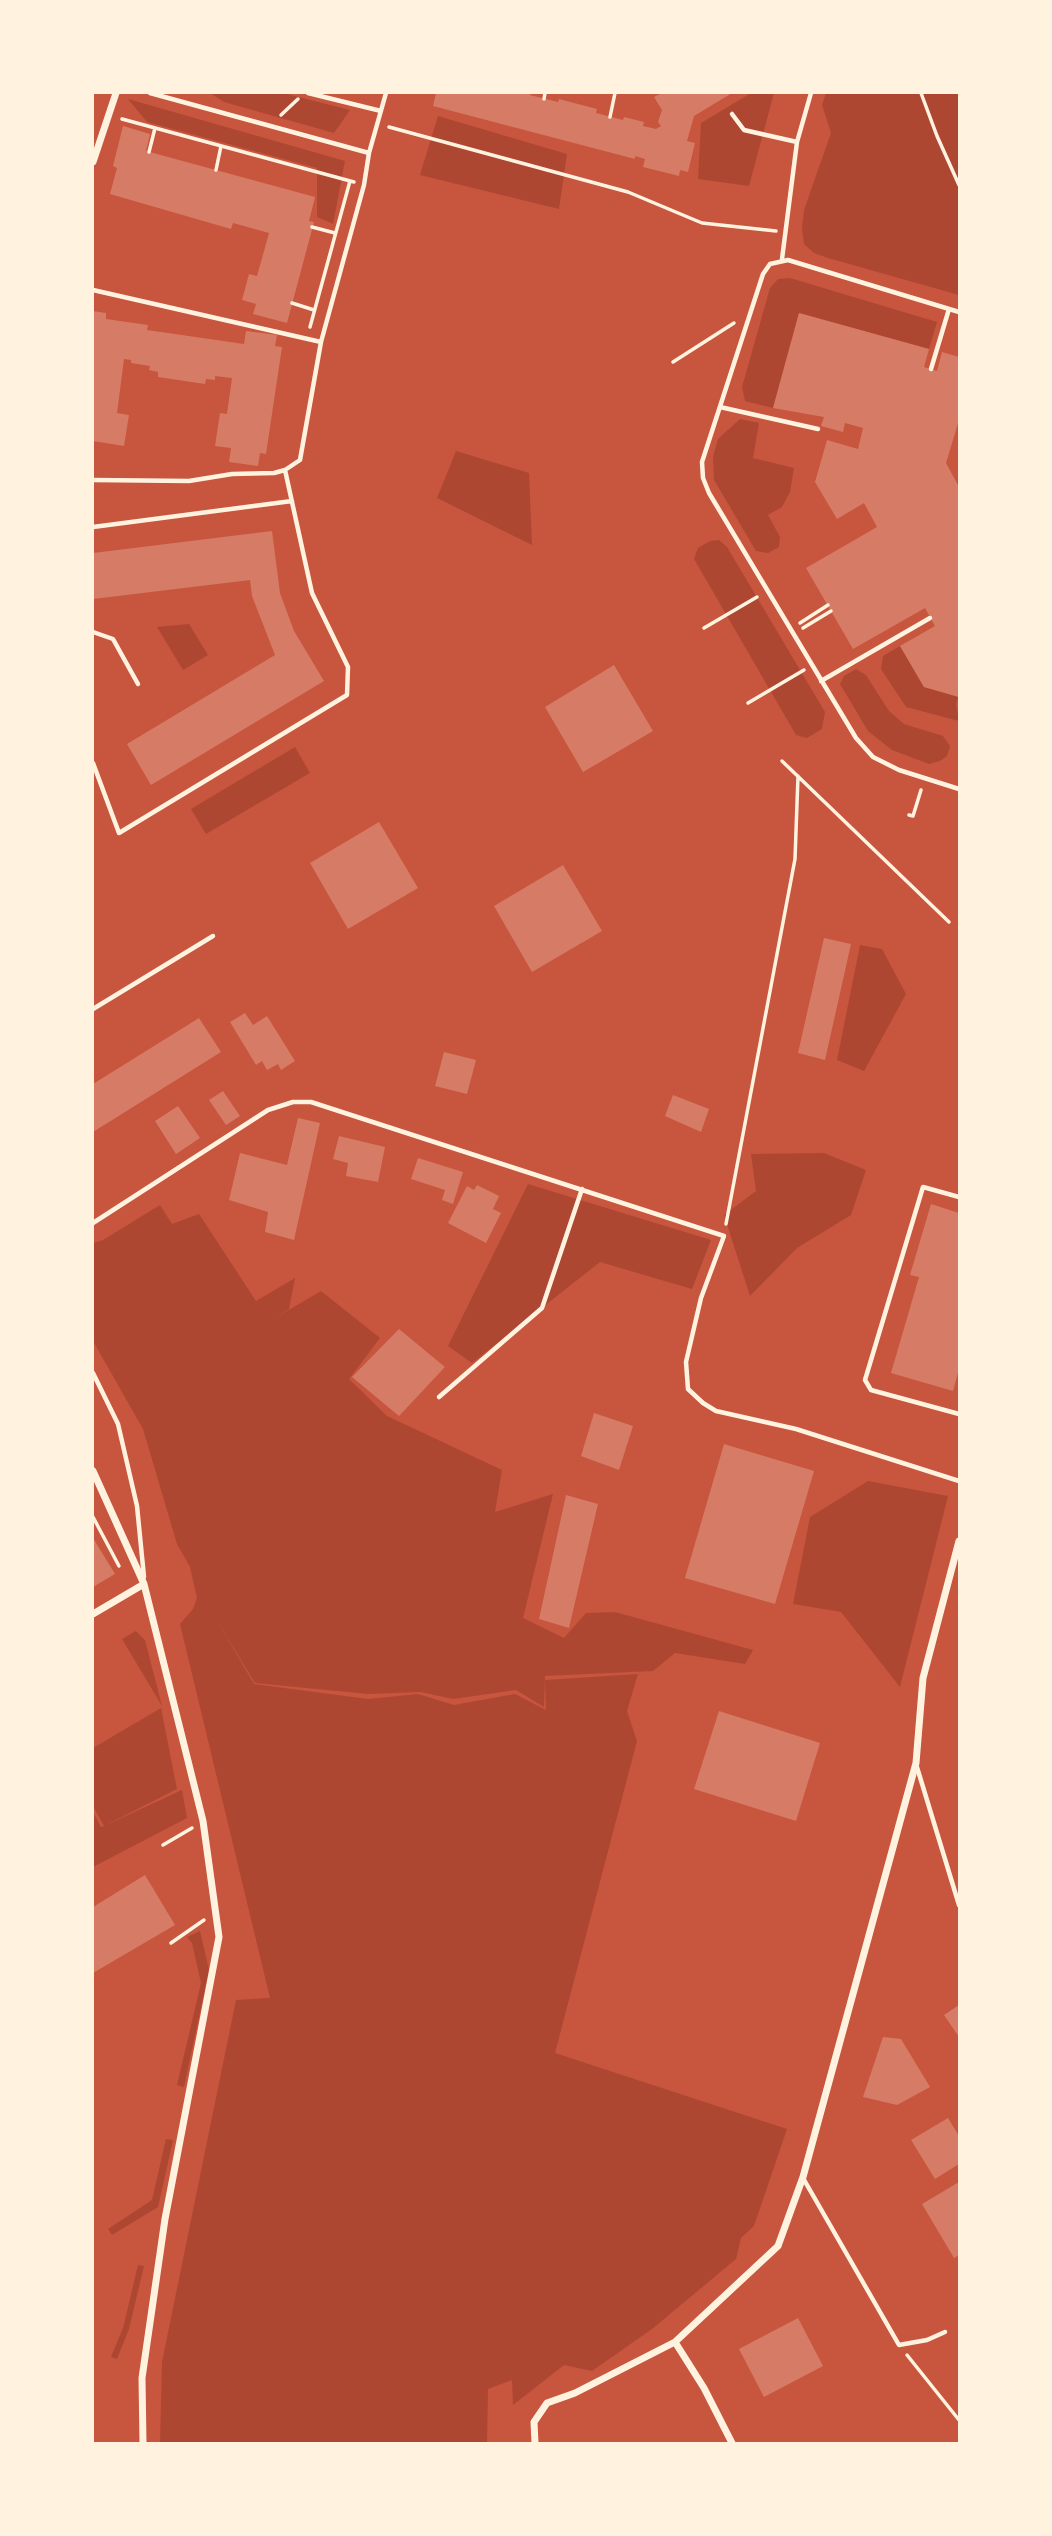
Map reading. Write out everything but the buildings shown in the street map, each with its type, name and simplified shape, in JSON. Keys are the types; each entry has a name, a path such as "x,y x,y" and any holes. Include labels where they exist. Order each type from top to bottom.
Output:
{"street":[{"path":"93,162 116,93"},
{"path":"94,1475 144,1584 203,1821 219,1937 165,2219 142,2378 143,2443"},
{"path":"535,2443 534,2422 547,2403 575,2393 675,2342 778,2246 803,2177 916,1763 923,1678 959,1541"},
{"path":"93,1614 144,1584"},
{"path":"675,2342 704,2388 732,2443"}],"lane":[{"path":"150,93 369,153"},
{"path":"307,93 381,111"},
{"path":"93,480 189,481 232,474 274,473 285,470 300,460 321,342 386,93"},
{"path":"782,259 797,142 811,93"},
{"path":"732,114 744,130 797,142"},
{"path":"959,312 782,259 770,264 751,312 702,463 703,478 709,492 856,738 873,757 899,770 959,789"},
{"path":"93,290 321,342"},
{"path":"931,369 949,309"},
{"path":"720,407 818,429"},
{"path":"93,763 119,833 347,695 348,667 312,593 285,470"},
{"path":"93,527 292,501"},
{"path":"821,681 930,618"},
{"path":"93,632 113,639 138,684"},
{"path":"93,1009 213,936"},
{"path":"93,1223 268,1110 293,1102 311,1102 724,1236 701,1298 685,1362 688,1389 716,1411 796,1429 959,1481"},
{"path":"959,1197 923,1186 865,1380 871,1390 959,1414"},
{"path":"439,1397 542,1308 583,1189"},
{"path":"93,1373 118,1424 137,1506 144,1584"},
{"path":"916,1763 959,1905"},
{"path":"803,2177 899,2345 927,2340 944,2332"}],"path":[{"path":"269,126 307,93"},
{"path":"544,99 545,93"},
{"path":"610,117 615,93"},
{"path":"921,93 959,186"},
{"path":"110,116 364,185"},
{"path":"377,124 628,192 702,223 785,232"},
{"path":"149,152 155,128"},
{"path":"216,170 221,146"},
{"path":"306,339 350,181"},
{"path":"312,227 335,233"},
{"path":"292,303 314,310"},
{"path":"673,362 751,312"},
{"path":"704,628 768,591"},
{"path":"792,631 828,605"},
{"path":"792,631 831,611"},
{"path":"748,703 812,666"},
{"path":"782,761 949,922"},
{"path":"724,1236 795,859 798,776"},
{"path":"909,815 913,816 925,778"},
{"path":"163,1845 203,1821"},
{"path":"171,1942 207,1918"},
{"path":"899,2345 959,2420"}],"shaded area":[{"path":"210,93 283,93 350,110 334,133 224,102"},
{"path":"751,93 774,93 749,186 698,179 701,123"},
{"path":"826,93 959,93 959,295 828,258 814,253 804,244 804,210 831,133 822,105"},
{"path":"128,99 345,161 333,224 317,217 317,168 147,122"},
{"path":"438,116 567,154 559,209 420,175"},
{"path":"790,278 937,322 929,349 799,313 773,408 745,401 742,387 770,288 778,279"},
{"path":"740,419 759,423 753,458 794,468 790,492 782,507 768,515 780,537 779,547 768,553 756,551 714,480 713,457 718,439"},
{"path":"456,451 529,473 532,545 437,498"},
{"path":"719,540 727,547 825,712 822,729 807,738 796,735 694,559 698,548 710,541"},
{"path":"189,624 208,655 183,670 157,627"},
{"path":"900,646 924,687 958,697 956,704 959,721 906,707 881,669 883,656"},
{"path":"856,669 866,675 889,711 904,724 943,736 950,746 947,756 929,764 892,750 868,731 840,684 844,676"},
{"path":"295,747 310,773 206,834 191,809"},
{"path":"860,945 882,949 906,994 864,1071 837,1060"},
{"path":"824,1153 866,1170 851,1215 797,1248 750,1296 724,1215 756,1191 751,1154"},
{"path":"528,1184 711,1240 692,1289 600,1262 472,1363 448,1346"},
{"path":"160,1205 172,1224 199,1214 256,1301 295,1278 289,1309 275,1318 321,1291 380,1338 349,1379 387,1416 502,1470 495,1512 553,1494 523,1618 564,1638 586,1613 615,1612 753,1650 745,1664 675,1653 653,1671 545,1676 544,1707 516,1690 453,1699 421,1692 368,1694 255,1683 216,1619 254,1684 368,1699 418,1694 454,1705 515,1694 546,1710 545,1680 638,1674 627,1711 637,1741 555,2053 787,2129 754,2226 741,2238 736,2259 652,2329 592,2371 564,2365 513,2405 512,2380 488,2389 487,2443 160,2443 162,2362 236,2000 270,1998 180,1624 193,1609 197,1598 190,1567 177,1544 143,1429 93,1341 93,1243 103,1240"},
{"path":"868,1481 948,1496 900,1687 841,1612 793,1604 810,1517"},
{"path":"136,1631 145,1640 162,1706 122,1639"},
{"path":"161,1708 177,1789 104,1826 93,1806 93,1748"},
{"path":"182,1790 187,1818 93,1867 93,1812 101,1827"},
{"path":"200,1931 209,1970 184,2087 177,2085 201,1983 192,1943 187,1937"},
{"path":"166,2139 173,2140 158,2207 112,2235 108,2229 152,2200"},
{"path":"138,2265 144,2266 129,2329 117,2359 111,2357 123,2328"}]}
